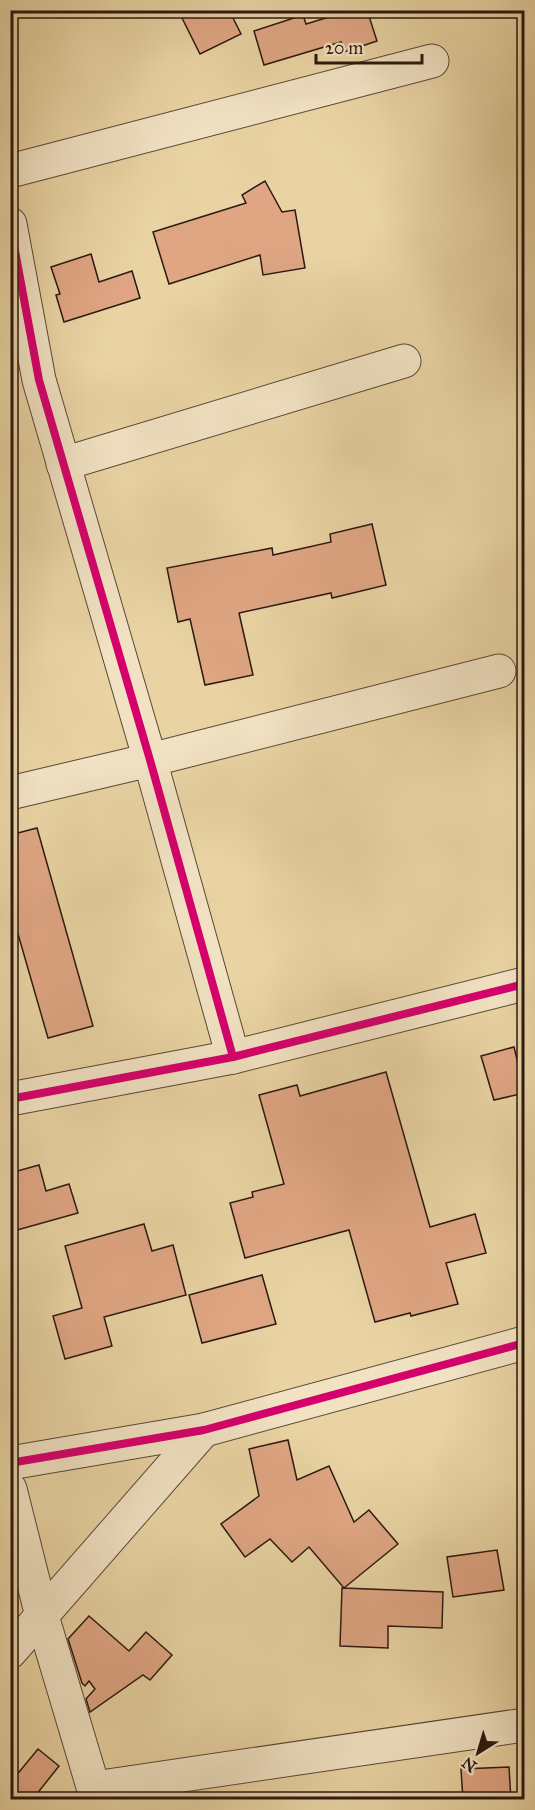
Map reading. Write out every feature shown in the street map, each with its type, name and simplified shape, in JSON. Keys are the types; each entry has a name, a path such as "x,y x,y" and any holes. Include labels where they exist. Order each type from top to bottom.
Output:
{"street":[{"path":"10,171 432,61"},
{"path":"10,224 39,380 150,760 232,1057"},
{"path":"63,464 404,361"},
{"path":"10,793 150,760 499,671"},
{"path":"10,1099 232,1057 525,984"},
{"path":"10,1463 204,1430 525,1343"},
{"path":"10,1652 204,1430"},
{"path":"10,1489 42,1616 96,1794 525,1725"}],"building":[{"path":"178,10 229,10 241,34 200,54"},
{"path":"352,10 367,10 377,41 344,52 341,42 264,65 254,31 303,15 306,24"},
{"path":"265,181 282,212 295,210 305,268 263,275 260,255 169,284 153,232 246,203 242,195"},
{"path":"91,254 99,282 132,271 140,298 64,322 56,295 60,294 51,267"},
{"path":"372,524 386,585 332,598 331,593 239,613 253,675 205,685 190,619 178,622 167,568 272,548 273,555 331,542 330,534"},
{"path":"37,828 93,1026 48,1038 16,927 10,929 10,835"},
{"path":"514,1047 525,1093 494,1100 481,1056"},
{"path":"386,1072 430,1227 475,1214 486,1253 446,1263 458,1304 375,1322 349,1230 245,1258 230,1203 253,1197 252,1192 284,1184 259,1095 297,1085 300,1096"},
{"path":"39,1165 46,1191 69,1184 78,1213 10,1232 10,1173"},
{"path":"144,1224 152,1251 173,1245 186,1295 104,1317 112,1346 65,1359 53,1316 82,1308 65,1246"},
{"path":"262,1275 276,1324 202,1343 189,1295"},
{"path":"288,1440 297,1480 329,1466 354,1522 369,1510 398,1544 344,1588 309,1547 292,1562 270,1539 245,1557 221,1524 259,1496 249,1449"},
{"path":"497,1550 504,1590 453,1597 447,1557"},
{"path":"342,1588 443,1592 442,1628 388,1626 388,1648 340,1646"},
{"path":"89,1616 129,1651 146,1632 172,1655 150,1680 143,1675 90,1712 86,1699 95,1689 89,1681 85,1686 82,1683 68,1639"},
{"path":"38,1749 59,1766 32,1800 10,1800 10,1783"},
{"path":"509,1767 511,1800 463,1800 461,1769"}],"cycle path":[{"path":"10,224 39,380 150,760 233,1057"},
{"path":"10,1099 233,1057 524,984"},
{"path":"10,1463 204,1430 524,1343"}]}
